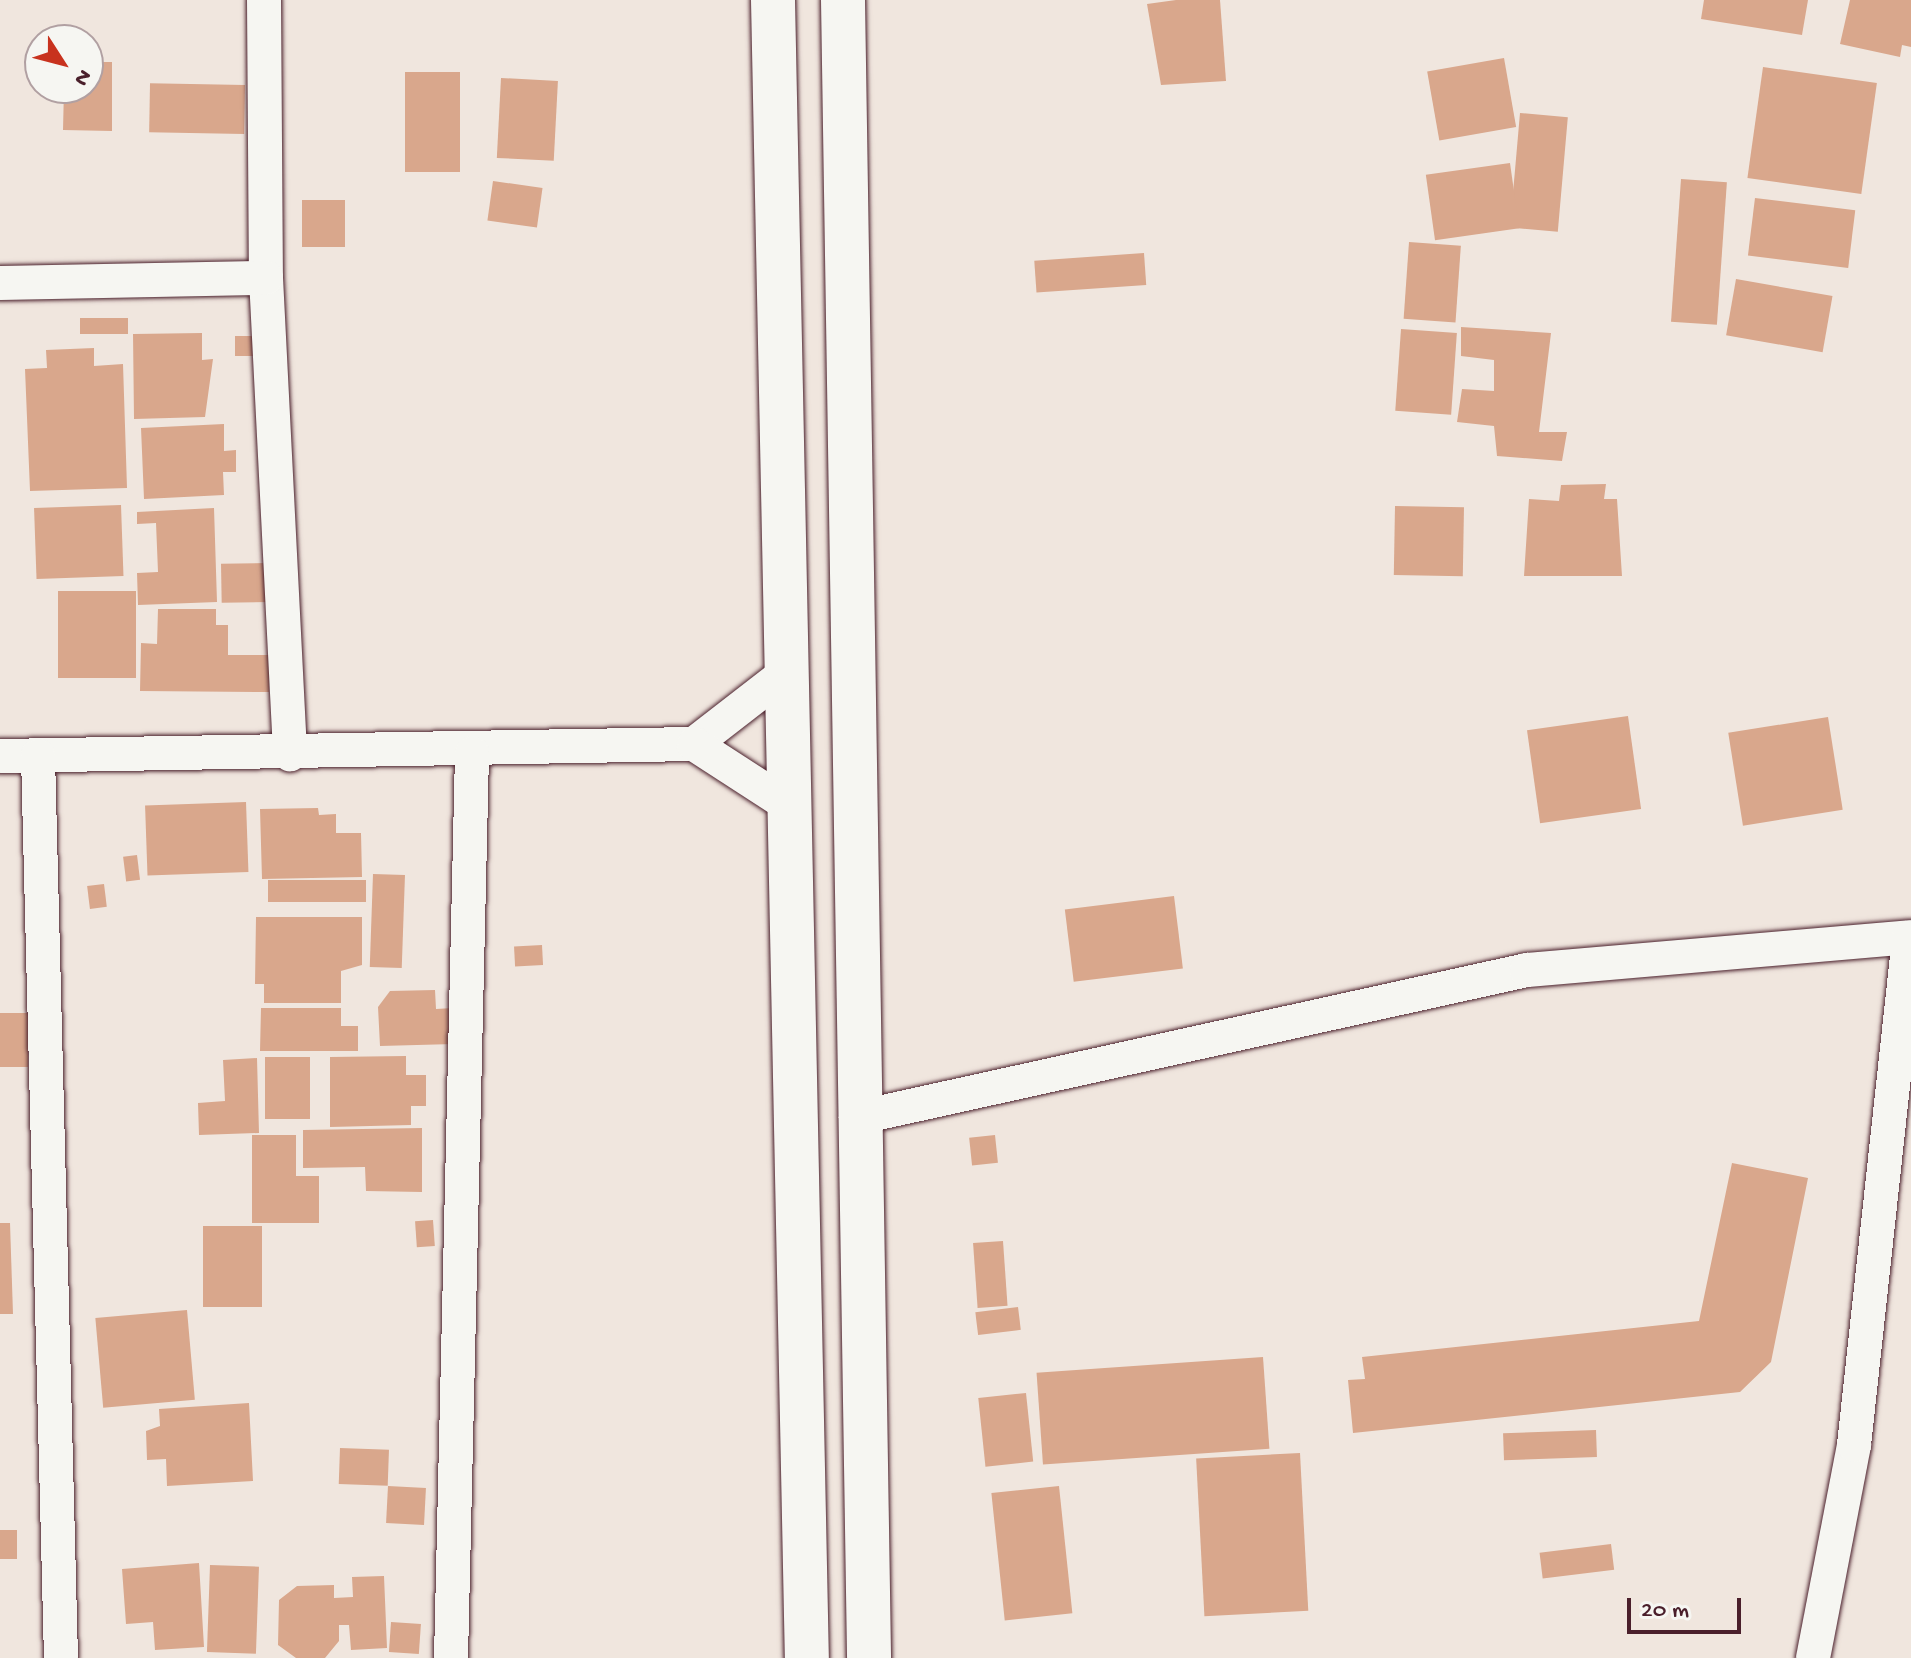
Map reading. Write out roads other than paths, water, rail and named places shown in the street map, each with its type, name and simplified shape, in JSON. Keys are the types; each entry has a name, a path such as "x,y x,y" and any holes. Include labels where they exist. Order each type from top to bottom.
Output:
{"main road":[{"path":"773,0 807,1658"},
{"path":"843,0 842,142 856,1118 869,1658"},
{"path":"777,148 842,142"}],"street":[{"path":"264,0 266,278 290,754"},
{"path":"0,283 266,278"},
{"path":"694,744 788,671"},
{"path":"0,756 472,753 694,744 790,806"},
{"path":"451,1658 472,753"},
{"path":"38,756 61,1658"},
{"path":"856,1118 1527,970 1910,937 1854,1445 1813,1658"}]}
